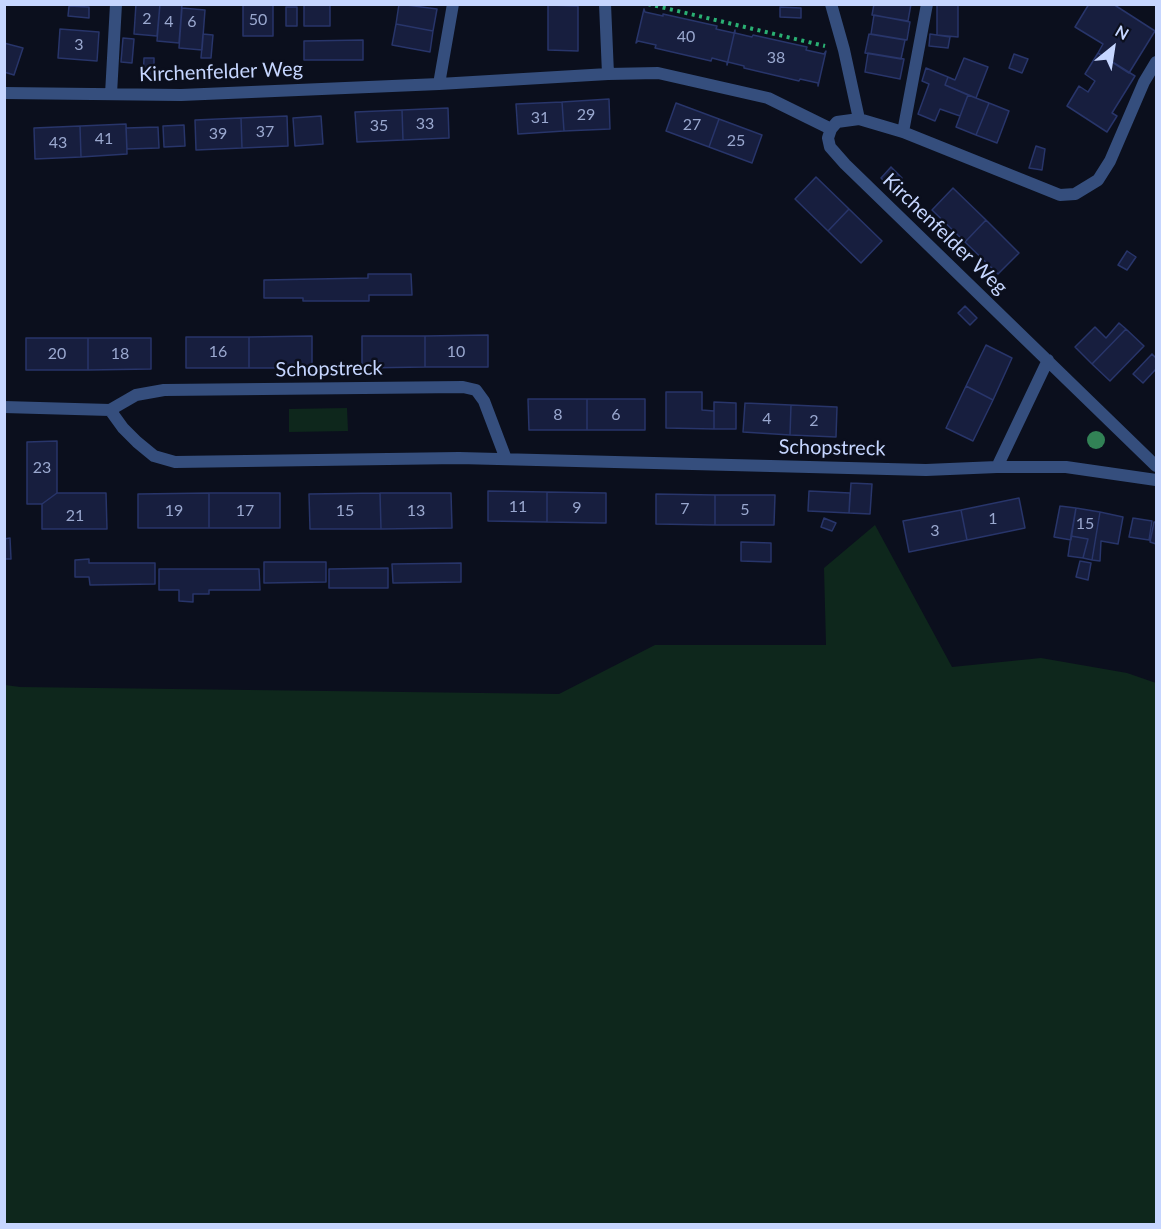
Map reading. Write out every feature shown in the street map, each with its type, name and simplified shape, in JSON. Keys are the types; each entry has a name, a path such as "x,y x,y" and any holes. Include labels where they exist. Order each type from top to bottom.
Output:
{"street":[{"path":"111,94 116,4"},
{"path":"438,84 453,4"},
{"path":"605,4 608,74"},
{"path":"831,4 859,119"},
{"path":"903,132 927,4"},
{"path":"831,129 837,122 859,119 903,132 1060,195 1075,194 1098,180 1110,161 1144,82 1156,62"},
{"name":"Kirchenfelder Weg","path":"4,93 181,95 608,74 658,74 768,98 831,129 828,138 830,147 845,164 1156,466"},
{"path":"997,467 1048,360"},
{"name":"Schopstreck","path":"506,459 484,400 476,390 463,387 164,390 136,395 110,410 123,428 154,456 175,462 407,458 926,470 1066,467 1156,480"},
{"path":"4,407 110,410"}],"path":[{"path":"648,4 844,50"}],"green space":[{"path":"347,408 348,431 289,432 289,409"},
{"path":"875,525 952,667 1041,658 1127,673 1156,683 1156,1224 5,1224 5,685 559,694 655,645 826,645 824,568"}],"building":[{"path":"136,4 160,4 157,36 134,34"},
{"path":"160,4 182,4 179,43 157,41"},
{"path":"243,4 273,4 273,36 243,36"},
{"path":"304,4 330,4 330,26 304,26"},
{"path":"399,4 437,9 433,31 396,24"},
{"path":"874,4 911,4 908,21 872,15"},
{"path":"937,4 958,4 958,37 937,35"},
{"path":"1089,4 1113,4 1155,31 1129,73 1098,53 1103,44 1075,27"},
{"path":"548,5 578,6 578,51 548,50"},
{"path":"69,6 89,7 89,18 68,16"},
{"path":"286,7 297,7 297,26 286,26"},
{"path":"780,7 801,8 801,18 780,17"},
{"path":"182,8 205,10 202,50 179,48"},
{"path":"644,9 645,12 717,26 716,29 734,33 735,30 727,65 727,62 712,58 711,61 655,48 656,45 638,41 636,43"},
{"path":"874,15 910,22 907,40 871,34"},
{"path":"396,24 433,31 430,52 392,45"},
{"path":"60,29 99,32 97,61 58,58"},
{"path":"735,30 735,33 807,47 806,50 824,54 826,51 818,86 818,83 800,79 799,81 728,62 727,65"},
{"path":"203,34 213,35 211,58 201,58"},
{"path":"869,34 905,40 901,59 865,53"},
{"path":"930,34 950,37 948,48 929,46"},
{"path":"123,38 134,39 132,63 121,62"},
{"path":"363,40 363,60 304,60 304,41"},
{"path":"4,43 23,48 14,75 4,72"},
{"path":"868,53 904,59 900,79 865,72"},
{"path":"1098,53 1135,76 1112,113 1117,116 1107,132 1067,106 1079,86 1088,92 1095,81 1085,74"},
{"path":"1014,54 1028,59 1022,73 1009,68"},
{"path":"144,58 154,58 154,79 143,78"},
{"path":"964,58 988,67 976,98 945,85 948,77 955,80"},
{"path":"926,68 948,77 945,85 968,95 960,116 940,109 935,121 918,114 929,84 922,81"},
{"path":"968,95 989,103 976,135 956,127"},
{"path":"609,99 610,129 564,131 562,102"},
{"path":"562,102 564,131 518,134 516,104"},
{"path":"676,103 719,119 709,147 666,131"},
{"path":"989,103 1009,111 997,143 976,135"},
{"path":"448,108 449,138 403,140 402,110"},
{"path":"402,110 403,140 357,142 355,112"},
{"path":"287,116 288,146 242,148 241,118"},
{"path":"321,116 323,144 295,146 293,118"},
{"path":"241,118 242,148 196,150 195,120"},
{"path":"719,119 762,135 752,163 709,147"},
{"path":"126,124 127,154 81,157 80,126"},
{"path":"184,125 185,146 164,147 163,126"},
{"path":"80,126 81,157 35,159 34,128"},
{"path":"158,127 159,148 127,149 126,128"},
{"path":"1036,146 1045,149 1042,170 1029,168"},
{"path":"891,167 902,178 892,189 881,178"},
{"path":"816,177 849,209 828,231 795,199"},
{"path":"953,188 986,220 965,242 932,210"},
{"path":"849,209 882,241 861,263 828,231"},
{"path":"986,220 1019,253 998,274 965,242"},
{"path":"1127,251 1136,257 1127,270 1118,265"},
{"path":"368,274 411,274 412,295 369,295 369,301 303,301 303,298 264,298 264,280 368,278"},
{"path":"965,306 977,318 970,325 958,313"},
{"path":"1119,323 1126,329 1092,364 1075,347 1095,327 1106,338"},
{"path":"1126,329 1144,346 1110,381 1092,364"},
{"path":"488,335 488,367 425,367 425,336"},
{"path":"312,336 312,368 249,368 249,337"},
{"path":"362,336 425,336 425,367 362,368"},
{"path":"186,337 249,337 249,368 186,368"},
{"path":"26,338 88,338 88,370 26,370"},
{"path":"88,338 151,338 151,369 88,370"},
{"path":"986,345 1012,358 993,400 966,386"},
{"path":"1152,354 1156,358 1156,369 1143,383 1133,374"},
{"path":"966,386 993,400 973,441 946,428"},
{"path":"666,392 702,392 702,410 714,411 714,429 666,428"},
{"path":"528,399 587,399 587,430 529,430"},
{"path":"587,399 645,399 645,430 587,430"},
{"path":"714,402 736,403 736,429 714,429"},
{"path":"745,403 791,405 790,435 743,432"},
{"path":"791,405 837,407 836,437 790,435"},
{"path":"57,441 57,493 42,504 27,504 27,442"},
{"path":"851,483 872,484 870,514 849,513"},
{"path":"488,491 547,492 547,522 488,521"},
{"path":"809,491 850,493 849,513 808,511"},
{"path":"547,492 606,493 606,523 547,522"},
{"path":"57,493 106,493 107,529 42,529 42,504"},
{"path":"209,493 209,528 138,528 138,494"},
{"path":"209,493 280,493 280,528 209,528"},
{"path":"380,493 451,493 452,528 381,529"},
{"path":"380,493 381,529 310,529 309,494"},
{"path":"656,494 715,495 715,525 656,524"},
{"path":"715,495 775,495 774,525 715,525"},
{"path":"1019,498 1025,528 967,540 961,510"},
{"path":"1060,506 1076,508 1071,540 1054,537"},
{"path":"1076,508 1100,512 1092,560 1083,558 1088,539 1071,536"},
{"path":"961,510 967,540 909,552 903,521"},
{"path":"1100,512 1123,517 1118,544 1101,541 1100,561 1092,560"},
{"path":"824,518 836,523 832,531 821,527"},
{"path":"1133,518 1152,521 1149,540 1129,537"},
{"path":"1154,522 1156,522 1156,544 1150,542"},
{"path":"1071,536 1088,539 1083,558 1068,556"},
{"path":"10,538 11,559 4,559 4,539"},
{"path":"741,542 771,543 771,562 741,561"},
{"path":"89,559 89,563 155,563 155,584 90,585 89,577 75,577 75,560"},
{"path":"1080,561 1091,563 1088,580 1076,577"},
{"path":"264,562 326,562 326,582 264,583"},
{"path":"461,563 461,582 393,583 392,564"},
{"path":"388,568 388,588 329,588 329,569"},
{"path":"159,569 259,569 260,590 209,590 209,594 193,594 193,602 179,601 179,590 159,590"}]}
